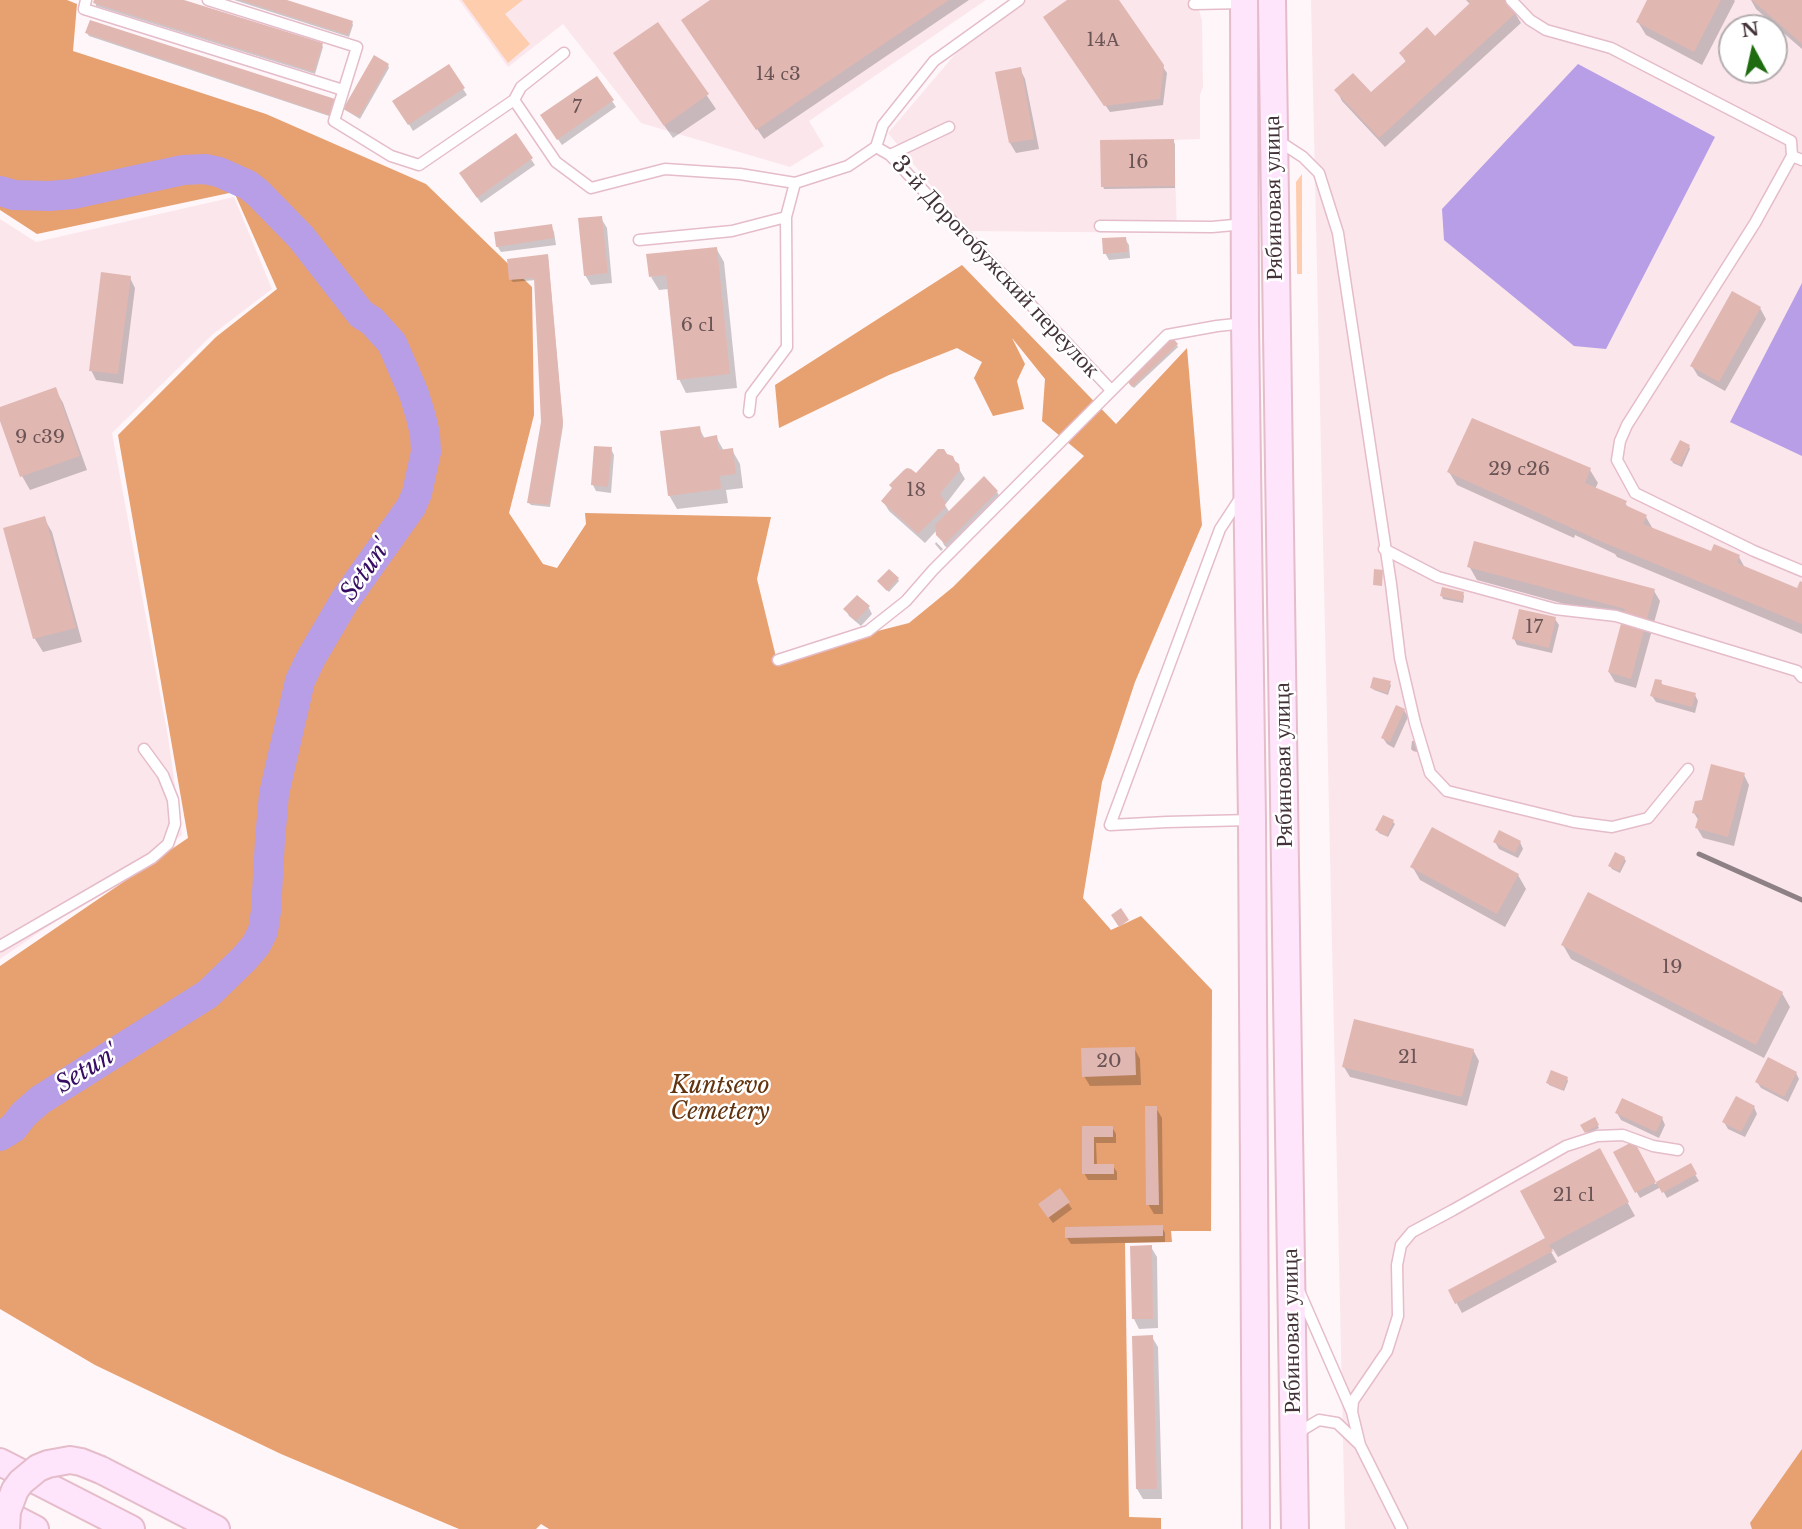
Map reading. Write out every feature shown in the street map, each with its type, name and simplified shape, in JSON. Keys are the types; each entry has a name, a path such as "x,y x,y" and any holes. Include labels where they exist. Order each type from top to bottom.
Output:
{"main road":[{"name":"Рябиновая улица","path":"1272,0 1295,1529"},
{"name":"Рябиновая улица","path":"1244,1 1256,1529"},
{"path":"6,1529 7,1511 21,1482 38,1468 70,1460 101,1469 216,1529"},
{"path":"0,1462 131,1529"},
{"path":"0,1511 35,1529"}],"lane":[{"path":"86,0 83,9 343,90"},
{"path":"208,0 357,47 334,121 391,156 419,165 514,100 521,87 564,53"},
{"path":"514,100 555,162 592,188 665,169 740,174 795,183 848,166 876,147 883,125 934,61 1019,0"},
{"path":"1511,0 1530,20 1546,30 1611,48 1791,141 1797,158 1627,425 1620,441 1617,460 1635,493 1754,551 1802,571"},
{"path":"1194,5 1244,1"},
{"path":"890,155 950,127"},
{"path":"1273,138 1303,157 1319,173 1338,233 1391,584 1399,658 1430,773 1447,790 1574,822 1612,827 1648,818 1688,769"},
{"name":"3-й Дорогобужский переулок","path":"876,147 890,155 1111,390"},
{"path":"749,412 751,396 787,347 786,217 795,183"},
{"path":"639,240 732,231 786,217"},
{"path":"1100,226 1212,227 1245,224"},
{"path":"778,660 868,631 906,601 933,570 1167,335 1245,323"},
{"path":"1248,487 1220,529 1110,825 1252,820"},
{"path":"1384,549 1438,577 1555,609 1616,616 1797,671 1802,677"},
{"path":"0,946 152,858 168,844 174,824 173,800 163,775 144,749"},
{"path":"1352,1412 1353,1401 1387,1351 1398,1316 1397,1265 1401,1245 1412,1232 1566,1146 1597,1136 1623,1135 1653,1146 1678,1150"},
{"path":"1291,1270 1352,1412 1360,1445 1402,1529"},
{"path":"1294,1439 1319,1420 1337,1423 1360,1445"}],"shaded area":[{"path":"459,0 986,0 809,121 824,146 790,167 641,123 563,24 508,67"},
{"path":"462,0 523,0 505,14 530,44 508,63"},
{"path":"1026,0 1196,0 1202,20 1203,87 1200,95 1200,139 1174,140 1177,233 968,231 888,133 957,52"},
{"path":"1311,0 1802,0 1802,1529 1345,1529"},
{"path":"1578,64 1715,137 1606,349 1574,346 1444,240 1442,209"},
{"path":"1302,174 1302,274 1297,274 1296,182"},
{"path":"234,197 272,289 213,334 112,433 168,737 182,835 0,959 0,219 36,242"},
{"path":"1802,283 1802,456 1730,422"}],"green space":[{"name":"Kuntsevo Cemetery","path":"0,0 67,0 77,4 73,51 266,114 426,184 532,287 534,415 509,513 543,564 557,568 586,524 585,513 771,517 757,579 776,657 909,623 953,587 1084,456 1042,421 1045,379 1012,338 1025,364 1017,381 1024,409 993,416 974,378 982,362 957,348 889,375 779,428 775,385 962,265 1116,424 1187,348 1202,525 1135,682 1102,782 1083,898 1111,930 1141,916 1212,990 1211,1231 1171,1231 1172,1242 1125,1243 1129,1517 1161,1518 1161,1529 549,1529 541,1524 536,1529 459,1529 281,1454 95,1365 0,1309 0,966 188,838 118,435 216,337 277,289 234,192 37,234 0,210"},
{"path":"1802,1449 1802,1529 1752,1529 1750,1523"}],"building":[{"path":"94,0 184,0 323,43 314,72 93,3"},
{"path":"240,0 287,0 353,21 348,35"},
{"path":"710,0 949,0 756,130 681,20"},
{"path":"1067,0 1119,0 1164,65 1160,99 1104,106 1043,17"},
{"path":"1468,0 1506,0 1517,12 1379,138 1334,90 1353,73 1371,92 1406,61 1399,53 1427,27 1435,36 1470,3"},
{"path":"1647,0 1721,0 1694,52 1636,22"},
{"path":"1752,0 1802,0 1802,44 1788,32 1788,14 1768,14"},
{"path":"90,20 335,99 331,116 85,33"},
{"path":"658,22 709,94 664,126 613,53"},
{"path":"374,55 389,64 359,117 343,109"},
{"path":"449,64 465,88 408,125 392,101"},
{"path":"1021,67 1034,139 1009,143 995,72"},
{"path":"597,76 614,100 557,140 540,115"},
{"path":"516,133 533,158 477,198 459,173"},
{"path":"1174,139 1175,186 1101,187 1100,140"},
{"path":"602,216 608,273 584,276 578,218"},
{"path":"552,224 554,238 496,247 494,232"},
{"path":"1126,237 1128,252 1103,254 1102,238"},
{"path":"717,247 730,374 677,380 666,275 649,277 646,254"},
{"path":"548,254 563,422 549,505 527,503 541,422 534,278 509,280 507,259"},
{"path":"101,272 131,276 118,374 89,371"},
{"path":"1732,291 1761,307 1719,382 1690,366"},
{"path":"1172,337 1178,344 1132,387 1126,380"},
{"path":"56,387 80,456 20,477 0,421 0,407"},
{"path":"1472,418 1591,468 1585,483 1627,501 1625,505 1647,515 1643,524 1711,551 1714,544 1740,555 1737,563 1797,588 1800,581 1802,582 1802,624 1607,544 1447,472"},
{"path":"700,426 702,438 717,435 719,450 733,448 736,474 720,476 721,489 668,496 660,431"},
{"path":"1680,440 1690,445 1680,465 1670,460"},
{"path":"594,446 612,447 608,487 591,485"},
{"path":"938,449 944,449 947,454 953,456 960,470 940,494 945,501 945,508 918,534 881,501 892,488 889,485 904,470 911,469 916,473"},
{"path":"984,476 998,491 945,544 936,535 935,525"},
{"path":"45,516 76,628 33,639 3,528"},
{"path":"1474,541 1655,589 1631,679 1608,672 1625,609 1467,567"},
{"path":"889,569 899,578 887,591 877,581"},
{"path":"1374,569 1383,570 1382,586 1373,585"},
{"path":"1442,587 1464,592 1462,601 1440,596"},
{"path":"857,595 870,606 856,621 843,609"},
{"path":"1519,609 1556,617 1549,648 1512,639"},
{"path":"1373,677 1391,681 1387,693 1370,688"},
{"path":"1655,679 1662,680 1661,684 1696,693 1692,707 1650,696"},
{"path":"1396,705 1405,709 1390,742 1381,738"},
{"path":"1711,764 1745,773 1728,837 1695,828 1699,815 1692,813 1695,801 1702,800"},
{"path":"1383,815 1394,820 1387,836 1375,830"},
{"path":"1432,827 1519,874 1497,914 1410,867"},
{"path":"1499,830 1521,841 1515,853 1493,842"},
{"path":"1615,852 1625,857 1619,871 1608,866"},
{"path":"1588,892 1783,992 1756,1045 1561,945"},
{"path":"1121,908 1129,920 1119,927 1111,915"},
{"path":"1354,1019 1474,1049 1462,1097 1342,1067"},
{"path":"1135,1047 1136,1075 1082,1077 1081,1048"},
{"path":"1768,1057 1797,1072 1784,1097 1755,1082"},
{"path":"1551,1070 1568,1077 1563,1090 1546,1083"},
{"path":"1736,1096 1755,1106 1741,1132 1722,1122"},
{"path":"1622,1098 1663,1117 1656,1132 1615,1113"},
{"path":"1145,1106 1157,1106 1159,1205 1146,1205"},
{"path":"1595,1117 1599,1125 1585,1133 1580,1125"},
{"path":"1082,1126 1113,1126 1113,1137 1094,1137 1094,1164 1114,1164 1114,1174 1082,1174"},
{"path":"1634,1141 1656,1182 1635,1193 1613,1152"},
{"path":"1600,1148 1629,1202 1549,1245 1553,1251 1455,1304 1448,1290 1545,1238 1520,1191"},
{"path":"1691,1163 1697,1174 1662,1193 1656,1182"},
{"path":"1060,1188 1070,1202 1048,1218 1038,1204"},
{"path":"1163,1225 1163,1236 1065,1238 1065,1227"},
{"path":"1152,1245 1153,1319 1132,1319 1130,1246"},
{"path":"1153,1335 1157,1489 1136,1489 1132,1336"}],"waterway":[{"name":"Setun'","path":"0,191 14,195 73,194 183,170 205,169 248,185 301,237 361,314 372,321 392,343 414,394 425,434 426,452 417,493 411,507 345,600 300,681 274,794 266,911 263,931 256,945 208,994 40,1100 13,1128 0,1136"}],"railway":[{"path":"1699,854 1802,900"}]}
